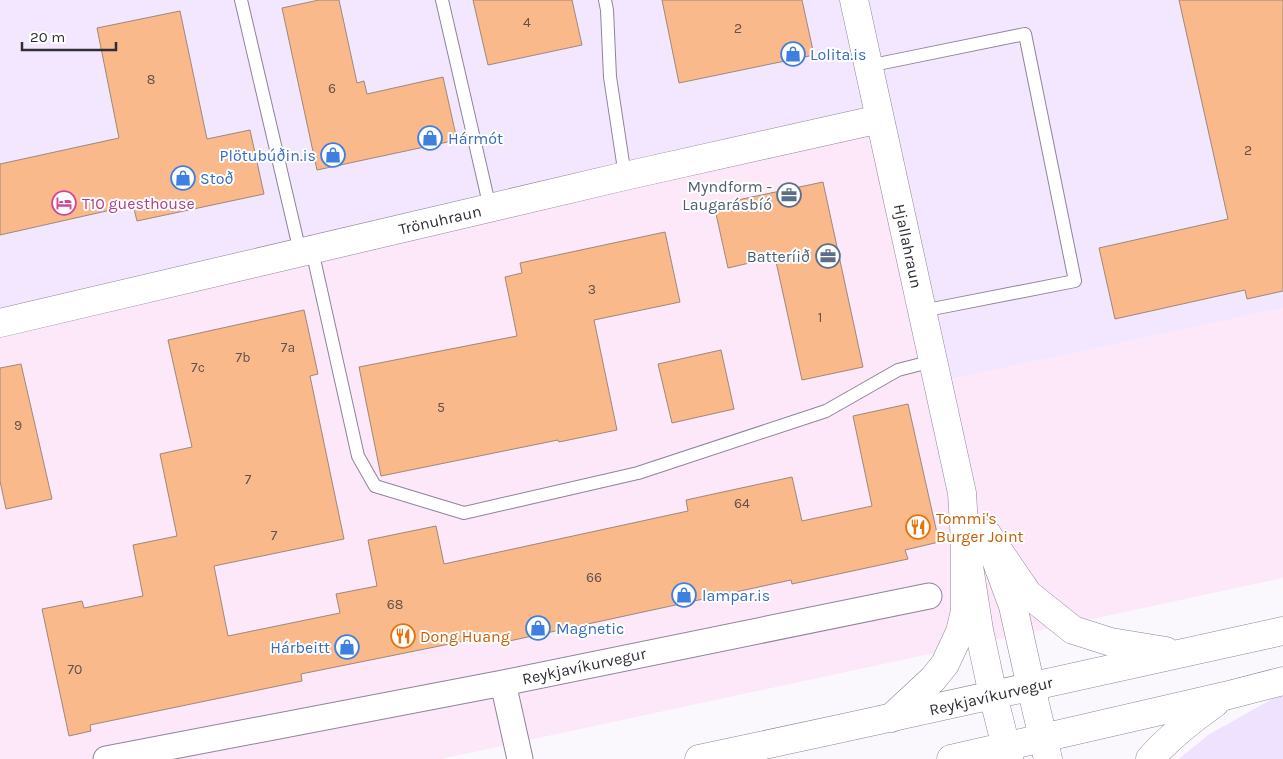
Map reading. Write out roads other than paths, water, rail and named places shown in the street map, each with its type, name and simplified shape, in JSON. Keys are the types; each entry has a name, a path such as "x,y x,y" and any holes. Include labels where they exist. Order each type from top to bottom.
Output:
{"street":[{"name":"Hjallahraun","path":"854,0 962,493 976,538 1013,606 1046,748"},
{"name":"Trönuhraun","path":"0,323 880,118"},
{"name":"Hjallahraun","path":"976,538 979,630 1007,753"},
{"path":"976,538 1028,594 1073,630 1111,642 1180,653"},
{"path":"892,718 933,679 945,664 960,632 976,538"},
{"name":"Reykjavíkurvegur","path":"106,759 503,683 929,596"},
{"name":"Reykjavíkurvegur","path":"699,759 1283,632"},
{"path":"950,759 1046,748 1283,681"},
{"name":"Reykjavíkurvegur","path":"503,683 520,759"},
{"path":"1150,759 1174,734 1225,696"}],"lane":[{"path":"242,0 358,456 375,486 464,513 638,473 826,411 898,370 933,361"},
{"path":"442,0 490,208"},
{"path":"605,0 610,77 625,176"},
{"path":"868,66 1025,34 1075,280 922,311"}],"place":[{"name":"Lolita.is","path":"793,54"},
{"name":"Hármót","path":"430,138"},
{"name":"Plötubúðin.is","path":"333,155"},
{"name":"Stoð","path":"183,178"},
{"name":"Myndform - Laugarásbíó","path":"789,195"},
{"name":"T10 guesthouse","path":"64,203"},
{"name":"Batteríið","path":"828,256"},
{"name":"Tommi's Burger Joint","path":"918,527"},
{"name":"lampar.is","path":"684,595"},
{"name":"Magnetic","path":"538,628"},
{"name":"Dong Huang","path":"403,636"},
{"name":"Hárbeitt","path":"347,647"}]}
